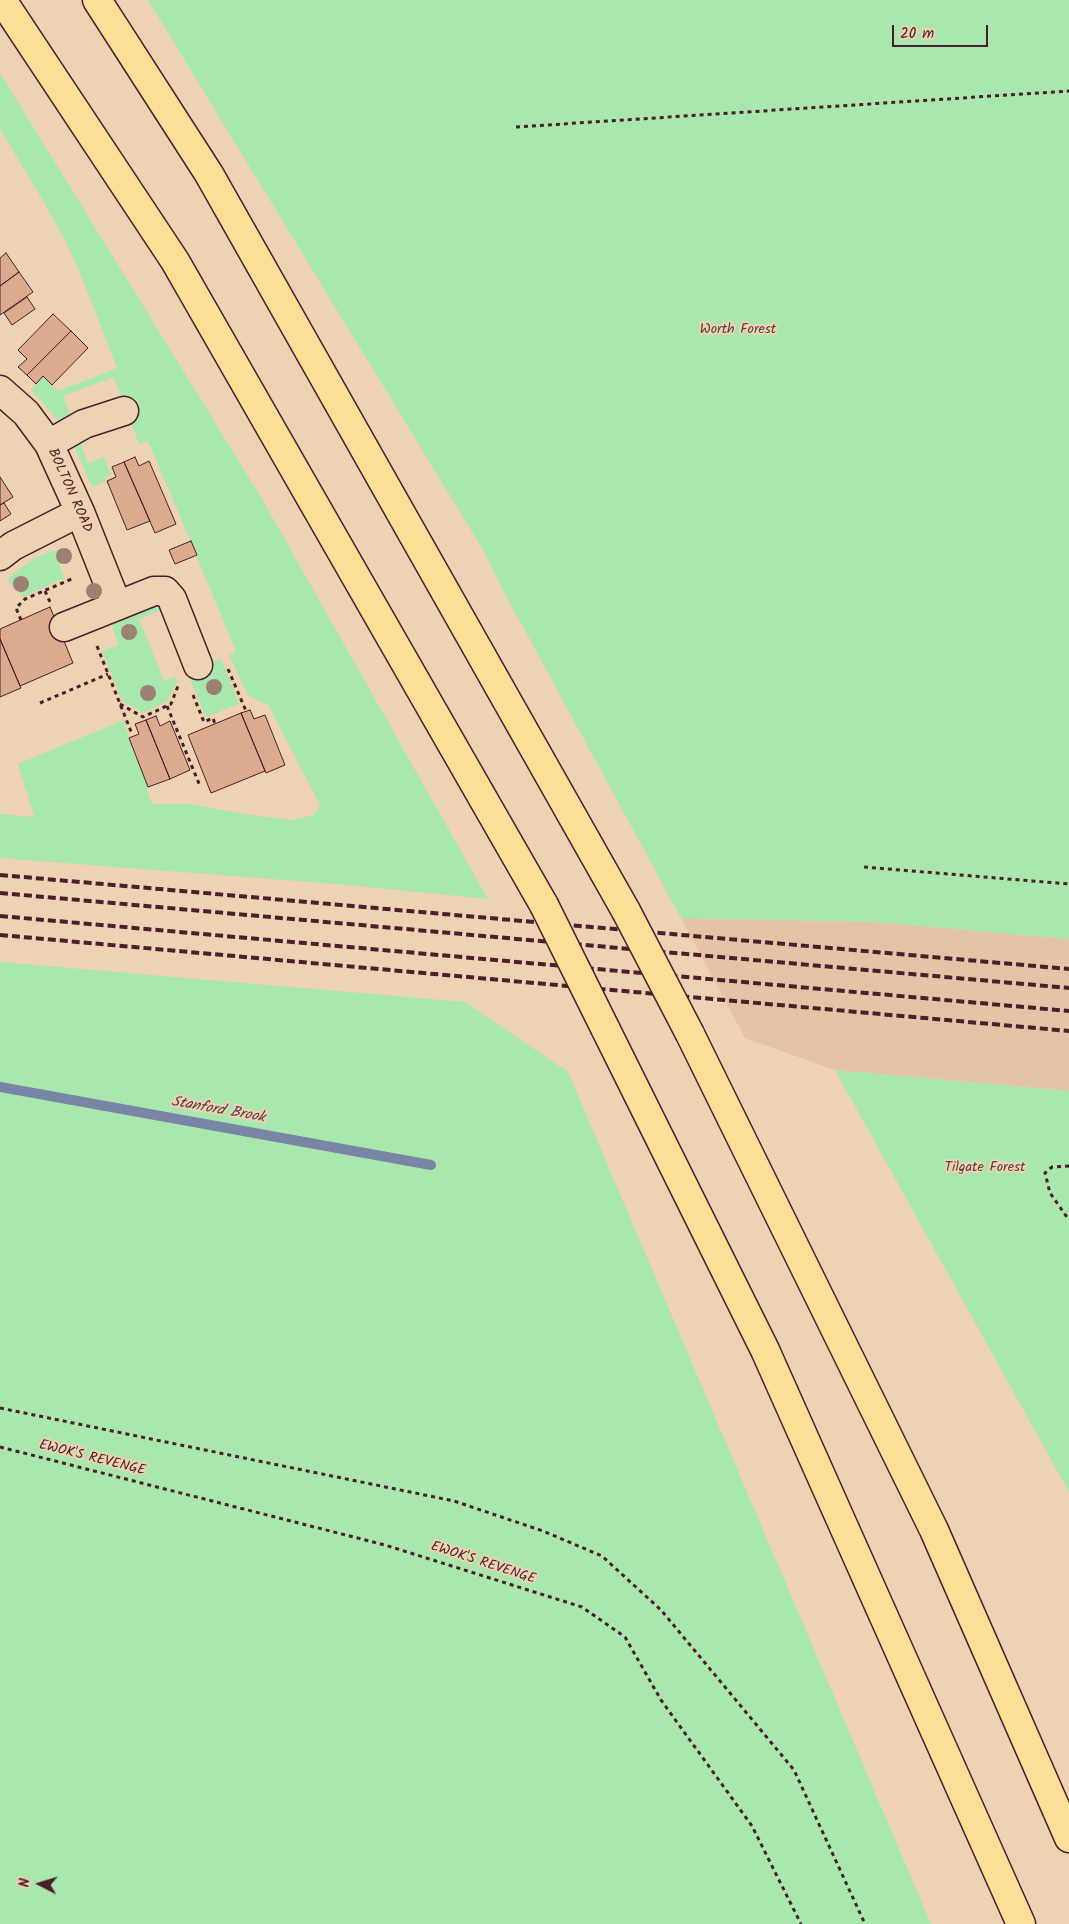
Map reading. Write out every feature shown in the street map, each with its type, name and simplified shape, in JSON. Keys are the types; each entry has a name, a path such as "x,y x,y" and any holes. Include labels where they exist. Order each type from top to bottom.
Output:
{"highway":[{"path":"2,0 175,261 544,905 765,1350 1021,1924"},
{"path":"97,0 209,174 626,911 690,1034 934,1530 1069,1838"}],"street":[{"name":"BOLTON ROAD","path":"0,390 26,413 49,444 80,512 117,605"},
{"path":"49,444 84,424 124,411"},
{"path":"0,556 13,546 80,512"},
{"path":"75,622 154,591 165,591 169,594 190,668"}],"path":[{"path":"516,126 1069,91"},
{"path":"21,620 16,608 25,599 101,566"},
{"path":"75,622 108,674 132,734"},
{"path":"120,704 143,717 171,704 190,668"},
{"path":"190,668 204,722 213,718 215,724"},
{"path":"40,703 108,674"},
{"path":"167,706 200,786"},
{"path":"864,867 1069,884"},
{"path":"1069,1166 1052,1167 1045,1173 1050,1194 1069,1220"},
{"path":"0,1408 454,1501 543,1531 602,1556 661,1610 794,1770 865,1924"},
{"name":"EWOK'S REVENGE","path":"0,1447 385,1545 582,1607 625,1637 661,1700 752,1826 801,1924"}],"shaded area":[{"path":"681,918 875,922 1069,939 1069,1091 835,1070 745,1038"}],"green space":[{"name":"Worth Forest","path":"148,0 1069,0 1069,939 875,922 681,918 503,590 485,553"},
{"path":"0,73 262,499 488,899 336,884 0,858 0,814 34,817 18,764 124,720 148,787 148,796 153,804 189,804 243,814 291,820 314,815 320,805 269,706 248,695 229,655 236,652 187,533 148,441 139,444 114,377 63,396 71,418 60,423 31,389 43,376 58,391 117,368 81,275 66,242 0,129"},
{"path":"78,437 88,463 104,457 111,475 104,477 107,481 92,487 71,439"},
{"path":"51,551 68,553 72,559 59,565 65,578 23,597 7,580 34,559"},
{"path":"157,602 160,610 139,619 164,681 175,677 177,681 168,701 143,713 122,701 102,651 119,645 112,627 118,618"},
{"path":"221,658 239,704 206,717 187,672"},
{"path":"0,962 465,1002 568,1072 931,1924 0,1924"},
{"name":"Tilgate Forest","path":"835,1070 1069,1091 1069,1492"}],"building":[{"path":"6,253 19,272 0,286 0,258"},
{"path":"19,272 33,292 0,315 0,286"},
{"path":"27,297 35,309 12,325 4,313"},
{"path":"53,314 71,331 27,375 18,367 27,359 18,350"},
{"path":"71,331 88,348 52,385 43,376 36,384 27,375"},
{"path":"135,457 139,466 149,461 176,524 155,533 124,462"},
{"path":"124,462 150,521 127,530 107,481 116,477 112,467"},
{"path":"0,477 13,497 0,505"},
{"path":"4,503 11,514 0,521 0,505"},
{"path":"191,541 197,555 175,564 169,550"},
{"path":"50,607 73,663 20,686 0,639 0,629"},
{"path":"0,639 21,688 0,697"},
{"path":"250,710 254,719 265,715 285,765 266,773 241,713"},
{"path":"241,713 265,771 211,793 188,735"},
{"path":"156,716 160,726 170,721 190,770 170,779 146,720"},
{"path":"146,720 170,779 148,787 129,738 139,734 135,724"}],"waterway":[{"name":"Stanford Brook","path":"0,1087 431,1165"}],"railway":[{"path":"0,875 1069,969"},
{"path":"0,893 1069,988"},
{"path":"0,916 1069,1011"},
{"path":"0,935 1069,1031"}]}
